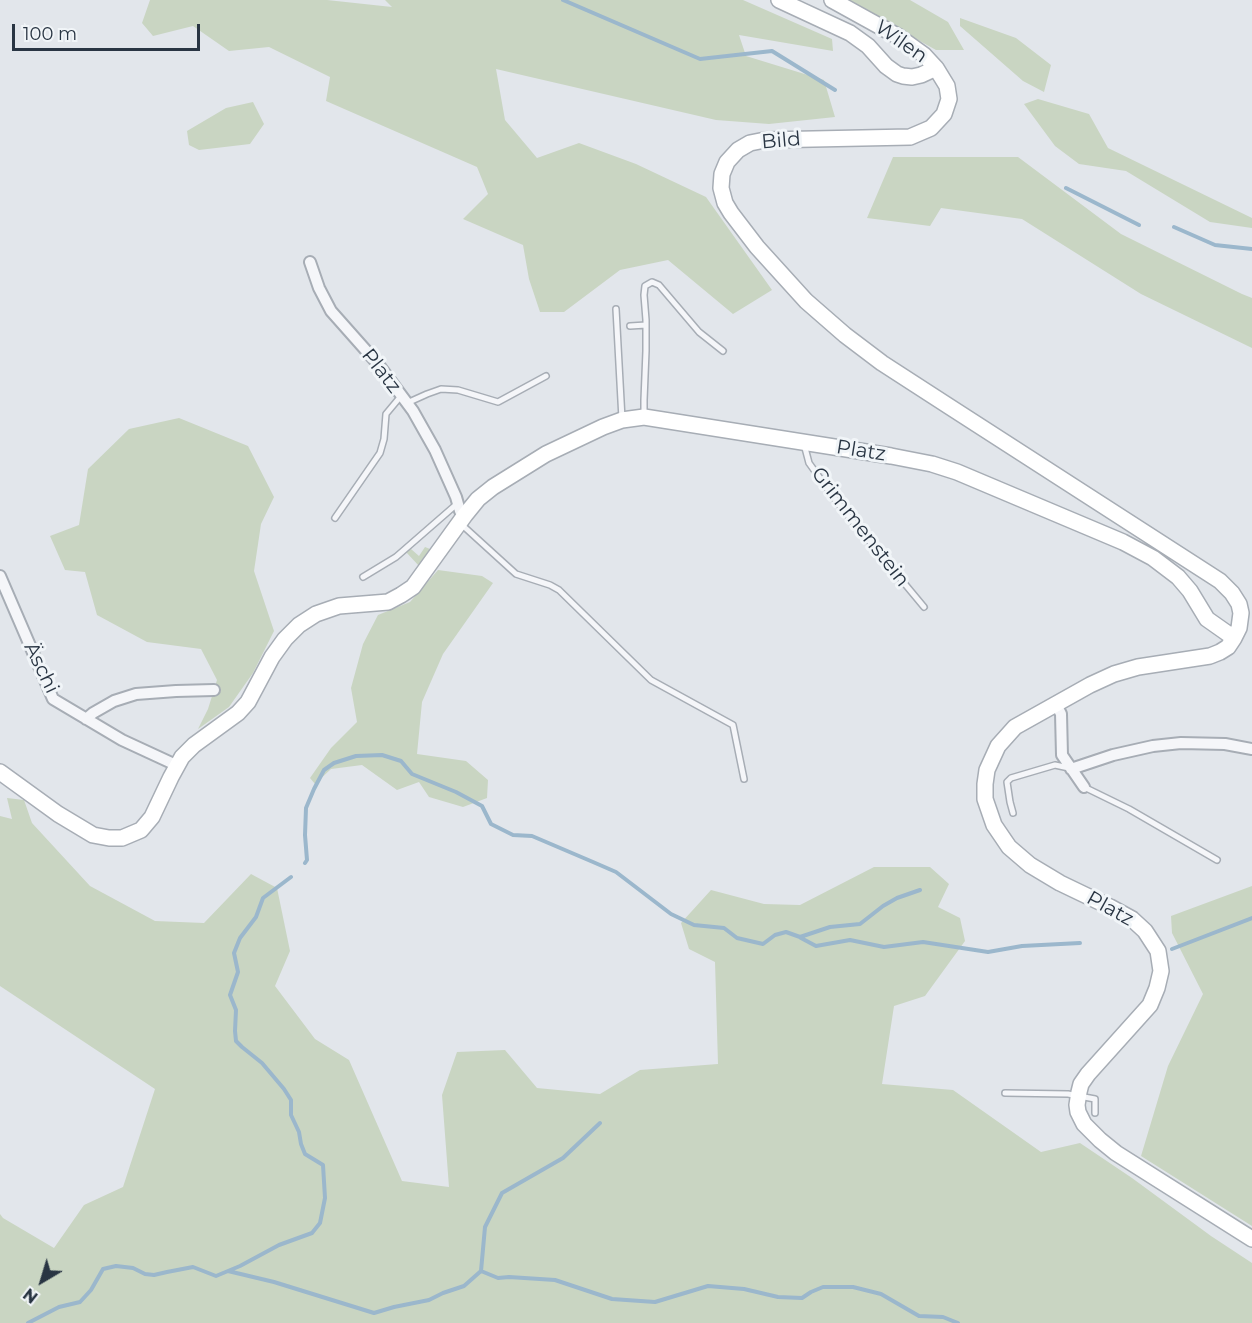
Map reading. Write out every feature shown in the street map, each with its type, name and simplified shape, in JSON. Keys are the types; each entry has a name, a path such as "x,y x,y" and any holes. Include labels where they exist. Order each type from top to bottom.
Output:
{"street":[{"name":"Wilen","path":"779,0 850,33 868,46 897,74 912,77 936,68 912,45 832,0"},
{"name":"Bild","path":"936,68 946,86 949,99 944,114 931,128 910,137 765,140 750,144 738,150 727,162 722,174 721,188 725,203 757,247 806,301 845,335 882,363 1220,580 1239,603 1241,613 1239,628 1234,638"},
{"name":"Platz","path":"310,262 319,288 332,311 404,400 435,450 461,514"},
{"name":"Platz","path":"177,765 194,745 238,713 248,702 272,657 299,625 316,614 339,606 388,602 402,595 418,581 461,514 493,487 546,454 603,427 622,420 645,417 891,456 932,464 957,472 1123,542 1153,558 1178,577 1190,591 1207,619 1234,638 1228,647 1210,656 1138,667 1114,674 1090,685 1015,727 998,746 987,770 985,799 994,825 1009,848 1030,865 1060,883 1110,907 1140,926 1155,945 1161,964 1157,988 1150,1005 1088,1074 1081,1084 1078,1096"},
{"name":"Äschi","path":"0,576 54,699 122,740 177,765"},
{"path":"86,719 114,701 136,694 214,690"},
{"path":"1056,704 1061,714 1062,754 1084,788"},
{"path":"1071,769 1113,755 1153,746 1181,743 1225,744 1252,749"},
{"path":"0,772 58,814 93,835 122,838 141,830 147,824 177,765"},
{"path":"1078,1096 1078,1112 1088,1130 1116,1152 1252,1239"}],"lane":[{"path":"645,417 645,286 652,282 659,285 699,332 723,351"},
{"path":"616,309 622,420"},
{"path":"630,326 646,325"},
{"path":"335,518 380,453 384,439 386,414 404,400 441,389 458,390 498,402 546,376"},
{"name":"Grimmenstein","path":"804,443 809,463 840,506 924,607"},
{"path":"363,577 461,514"},
{"name":"Platz","path":"461,514 516,574 550,585 558,590 651,680 733,725 744,780"},
{"path":"1013,813 1007,782 1011,778 1055,765 1071,769"},
{"path":"1084,788 1129,809 1217,860"},
{"path":"1005,1093 1058,1093 1095,1099 1095,1113"}],"green space":[{"path":"150,0 327,0 392,7 385,0 743,0 832,39 833,51 739,35 746,56 824,80 835,117 769,124 716,120 496,69 505,120 537,158 579,143 636,164 706,197 772,290 733,314 668,260 620,270 564,312 540,312 529,279 523,245 463,219 488,194 477,167 326,101 330,77 269,47 229,51 193,26 153,36 142,23"},
{"path":"846,0 910,0 948,22 964,50 936,50"},
{"path":"960,18 1016,38 1051,65 1044,92 1023,81 960,26"},
{"path":"1038,99 1089,114 1108,148 1252,218 1252,228 1210,222 1126,171 1079,164 1055,146 1024,104"},
{"path":"253,102 264,124 250,144 199,150 189,145 187,131 226,108"},
{"path":"893,157 1018,157 1121,234 1252,298 1252,348 1141,294 1022,219 941,208 930,226 867,218"},
{"path":"179,418 248,446 274,497 261,524 254,571 274,631 253,673 229,707 198,729 208,709 217,680 201,649 147,642 97,615 85,572 65,570 50,536 79,525 88,469 129,429"},
{"path":"425,547 430,549 419,566 406,552 411,549 419,556"},
{"path":"438,570 482,576 493,583 443,654 422,702 417,754 466,761 488,780 487,798 463,807 429,797 419,782 397,790 362,765 331,769 315,784 310,778 331,748 357,722 351,688 363,644 378,615 410,602"},
{"path":"7,798 24,800 32,823 90,886 155,921 204,923 251,874 277,888 290,951 275,986 315,1039 349,1060 402,1181 449,1187 442,1095 457,1052 505,1050 537,1088 600,1094 640,1070 718,1064 715,962 689,949 681,923 711,890 764,904 800,905 874,867 930,867 949,884 938,907 960,918 965,941 925,996 894,1006 882,1084 953,1090 1041,1152 1080,1143 1252,1263 1252,1323 0,1323 0,1214 54,1248 84,1205 123,1187 155,1089 0,986 0,816 12,819"},
{"path":"1252,886 1252,1226 1141,1156 1168,1066 1203,994 1172,933 1171,916"}],"waterway":[{"path":"563,0 700,59 772,51 835,90"},
{"path":"1066,188 1139,225"},
{"path":"1174,227 1215,245 1252,249"},
{"path":"305,863 307,860 306,808 324,770 334,763 356,756 382,755 401,761 412,774 456,792 482,806 491,824 513,835 532,836 616,872 671,914 694,925 724,928 737,938 763,944 775,935 786,932 800,937 830,927 860,924 897,898 920,890"},
{"path":"28,1323 59,1307 80,1302 91,1290 103,1269 116,1266 133,1268 145,1274 154,1275 193,1267 216,1276 279,1245 312,1233 320,1223 325,1198 323,1165 305,1154 291,1115 291,1100 284,1089 262,1063 236,1041 236,1010 230,995 238,972 234,953 240,938 256,917 263,898 291,877"},
{"path":"1172,949 1252,918"},
{"path":"801,938 816,946 850,940 884,947 923,942 988,952 1022,946 1080,943"},
{"path":"481,1271 485,1227 502,1193 563,1158 600,1123"},
{"path":"228,1271 274,1282 374,1313 429,1300 464,1286 481,1271 498,1278 555,1280 612,1299 655,1302 708,1286 744,1289 778,1297 802,1298 823,1287 853,1287 881,1294 919,1316 943,1317 958,1323"}]}
